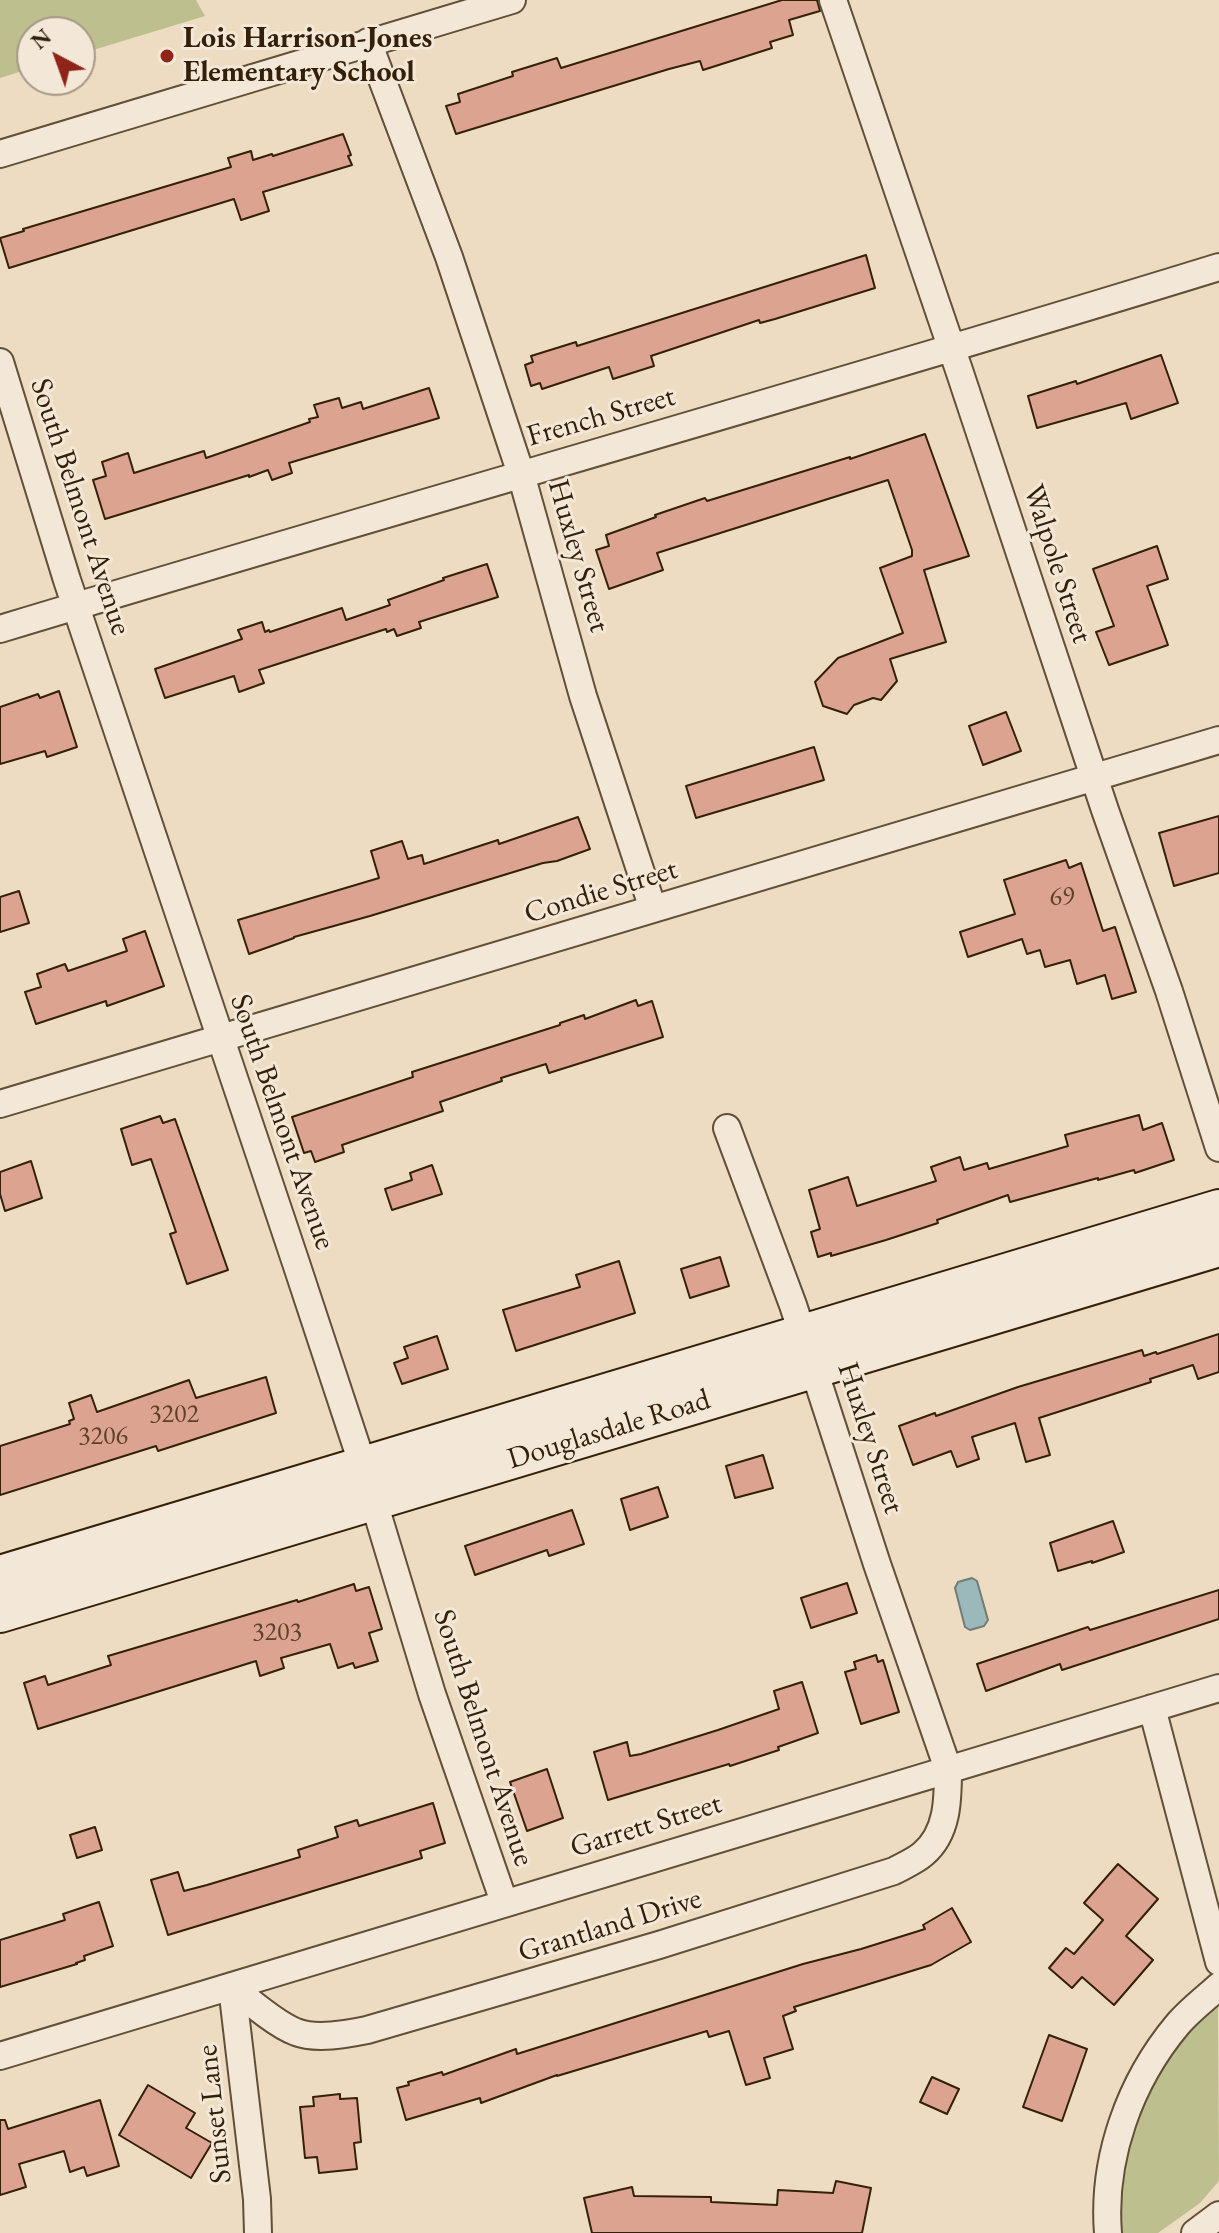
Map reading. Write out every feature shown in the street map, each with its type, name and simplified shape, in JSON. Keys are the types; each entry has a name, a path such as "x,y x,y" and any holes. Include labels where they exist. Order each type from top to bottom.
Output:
{"street":[{"path":"0,154 512,0"},
{"name":"Walpole Street","path":"833,0 1169,991 1219,1148"},
{"name":"Huxley Street","path":"368,42 449,257 521,474 583,696 653,909"},
{"name":"French Street","path":"0,629 952,349 1219,267"},
{"name":"South Belmont Avenue","path":"0,362 76,607 368,1484 432,1694 504,1902"},
{"name":"Condie Street","path":"0,1104 1219,740"},
{"name":"Huxley Street","path":"727,1128 809,1351 877,1564 948,1769"},
{"name":"Douglasdale Road","path":"0,1613 368,1484 809,1351 1219,1209"},
{"name":"Douglasdale Road","path":"809,1351 1219,1247"},
{"name":"Douglasdale Road","path":"0,1575 368,1484"},
{"name":"Garrett Street","path":"0,2056 1219,1688"},
{"path":"1152,1708 1219,1962"},
{"name":"Grantland Drive","path":"232,1987 297,2033 333,2036 367,2030 673,1941 894,1871 924,1854 941,1831 949,1800 948,1769"},
{"path":"1108,2233 1109,2174 1115,2146 1135,2091 1150,2062 1181,2020 1219,1986"},
{"name":"Sunset Lane","path":"232,1987 257,2199 258,2233"},
{"path":"1195,2233 1219,2215"}],"green space":[{"path":"0,0 196,0 205,16 96,49 96,16 16,16 16,73 0,78"},
{"path":"1218,2001 1219,2181 1200,2203 1158,2233 1118,2233 1117,2219 1129,2128 1168,2049"}],"water":[{"path":"972,1578 977,1581 988,1620 984,1626 970,1630 965,1627 955,1588 958,1582"}],"building":[{"path":"782,0 817,0 820,11 789,20 793,35 770,42 772,48 703,70 700,61 669,69 456,134 446,106 460,102 458,94 557,58 561,68"},
{"path":"343,134 352,165 263,192 269,211 241,220 234,199 9,268 0,238 231,167 228,158 251,151 253,160"},
{"path":"866,255 875,288 775,319 760,323 759,320 651,356 654,366 613,379 609,367 542,389 540,383 531,386 525,365 533,362 531,356 576,342 577,346"},
{"path":"1161,355 1178,403 1131,419 1126,403 1037,428 1028,396 1076,381 1077,384"},
{"path":"429,388 439,418 289,463 292,473 272,480 268,470 105,519 93,480 106,476 102,462 128,453 134,473 204,451 206,458 310,422 309,419 318,417 314,405 339,398 342,408 361,402 363,409"},
{"path":"925,434 969,556 924,570 946,642 890,659 897,681 881,700 873,698 854,705 847,714 823,706 815,682 838,658 903,633 880,568 912,556 912,550 888,480 657,553 663,570 609,589 596,550 609,546 606,535 705,498 707,501"},
{"path":"1157,546 1168,579 1147,586 1168,645 1109,665 1096,632 1114,626 1093,569"},
{"path":"487,564 498,597 419,622 421,628 397,636 394,629 387,632 386,629 259,670 264,683 239,692 234,676 165,698 155,669 242,639 238,630 262,622 265,632 270,632 342,608 346,620 390,605 388,600 443,578"},
{"path":"59,691 77,747 47,757 45,751 0,764 0,707 38,694 40,698"},
{"path":"1006,712 1021,751 983,765 969,726"},
{"path":"814,747 824,780 696,818 686,786"},
{"path":"1219,816 1219,873 1174,886 1159,833"},
{"path":"578,817 590,849 294,937 249,954 238,920 379,878 371,851 402,841 408,859 422,855 424,864 498,840 499,844"},
{"path":"1066,860 1069,868 1081,863 1103,931 1115,927 1136,992 1112,999 1105,975 1077,984 1070,960 1045,967 1040,950 1027,954 1022,939 968,957 960,932 1015,914 1004,880"},
{"path":"19,891 29,923 0,932 0,897"},
{"path":"145,931 164,986 107,1006 106,1001 36,1024 25,992 41,987 37,974 65,964 68,971 127,951 123,939"},
{"path":"636,1000 638,1006 652,1001 663,1037 549,1073 546,1064 501,1078 502,1081 440,1102 443,1111 342,1145 344,1152 315,1162 311,1151 304,1153 292,1117 413,1077 412,1072 584,1015 585,1019"},
{"path":"1139,1115 1143,1130 1162,1123 1174,1160 1135,1173 1134,1170 1098,1178 1010,1202 1008,1195 886,1240 818,1257 811,1232 820,1229 809,1190 848,1177 857,1206 936,1181 931,1167 960,1157 964,1170 987,1163 989,1169 1068,1146 1065,1135"},
{"path":"160,1116 163,1123 175,1119 228,1270 187,1284 170,1234 176,1232 151,1159 132,1165 121,1129"},
{"path":"31,1161 42,1198 5,1211 0,1194 0,1172"},
{"path":"432,1165 442,1194 392,1210 385,1189 412,1180 410,1173"},
{"path":"720,1257 729,1286 690,1298 681,1269"},
{"path":"619,1261 635,1313 516,1351 503,1310 580,1287 576,1275"},
{"path":"1219,1334 1219,1372 1198,1379 1193,1365 1150,1379 1151,1382 1039,1418 1050,1455 1026,1462 1015,1423 972,1437 979,1459 957,1467 951,1451 913,1465 899,1426 1142,1350 1144,1356 1157,1354"},
{"path":"437,1336 448,1369 402,1384 394,1363 408,1358 404,1347"},
{"path":"266,1377 276,1413 158,1451 156,1446 0,1495 0,1446 70,1424 69,1421 74,1419 69,1403 91,1395 97,1412 189,1380 196,1398"},
{"path":"763,1455 773,1488 735,1498 726,1466"},
{"path":"658,1487 668,1517 630,1530 621,1499"},
{"path":"572,1510 584,1544 549,1556 547,1550 475,1575 465,1546"},
{"path":"1113,1521 1124,1552 1058,1571 1050,1543"},
{"path":"847,1583 857,1613 811,1628 801,1598"},
{"path":"354,1584 356,1591 369,1587 382,1629 369,1633 378,1661 355,1668 353,1663 338,1668 330,1644 281,1658 284,1668 260,1676 256,1661 38,1729 24,1683 45,1676 48,1685 111,1665 108,1656"},
{"path":"1219,1590 1219,1619 1062,1670 1060,1664 986,1691 977,1664 1088,1627 1090,1630"},
{"path":"876,1655 878,1662 883,1660 899,1712 861,1724 845,1672 856,1669 854,1662"},
{"path":"802,1682 818,1733 730,1766 608,1800 594,1752 627,1742 630,1756 718,1730 779,1709 774,1691"},
{"path":"547,1769 563,1818 527,1831 510,1782"},
{"path":"433,1803 445,1843 420,1851 422,1858 168,1935 151,1880 178,1872 184,1891 207,1885 300,1857 298,1850 338,1837 335,1827 357,1820 359,1826"},
{"path":"95,1827 102,1850 77,1858 70,1835"},
{"path":"1118,1864 1158,1899 1126,1936 1153,1960 1114,2005 1082,1977 1072,1988 1049,1968 1066,1948 1074,1954 1103,1920 1084,1903"},
{"path":"99,1902 113,1946 84,1956 85,1960 77,1964 0,1987 0,1940 65,1920 63,1914"},
{"path":"952,1908 971,1942 931,1965 794,2007 796,2011 783,2016 793,2049 764,2058 770,2078 746,2085 729,2031 709,2037 707,2031 557,2075 481,2103 480,2098 406,2120 397,2088 409,2085 408,2082 442,2072 443,2075 516,2049 517,2054 925,1929 923,1925"},
{"path":"1049,2035 1087,2049 1062,2121 1023,2107"},
{"path":"932,2077 959,2089 947,2114 920,2102"},
{"path":"148,2085 195,2113 186,2128 212,2143 191,2178 119,2135"},
{"path":"340,2094 340,2099 357,2098 361,2142 354,2143 357,2169 319,2173 317,2157 305,2158 300,2107 314,2106 313,2097"},
{"path":"100,2100 119,2166 87,2176 84,2167 70,2172 64,2151 19,2164 26,2187 0,2195 0,2120 5,2120 8,2129"},
{"path":"836,2181 871,2188 862,2233 592,2233 584,2198 632,2187 634,2196 711,2197 711,2202 777,2205 778,2190 833,2193"}],"place":[{"name":"Lois Harrison-Jones Elementary School","path":"167,56"}]}
